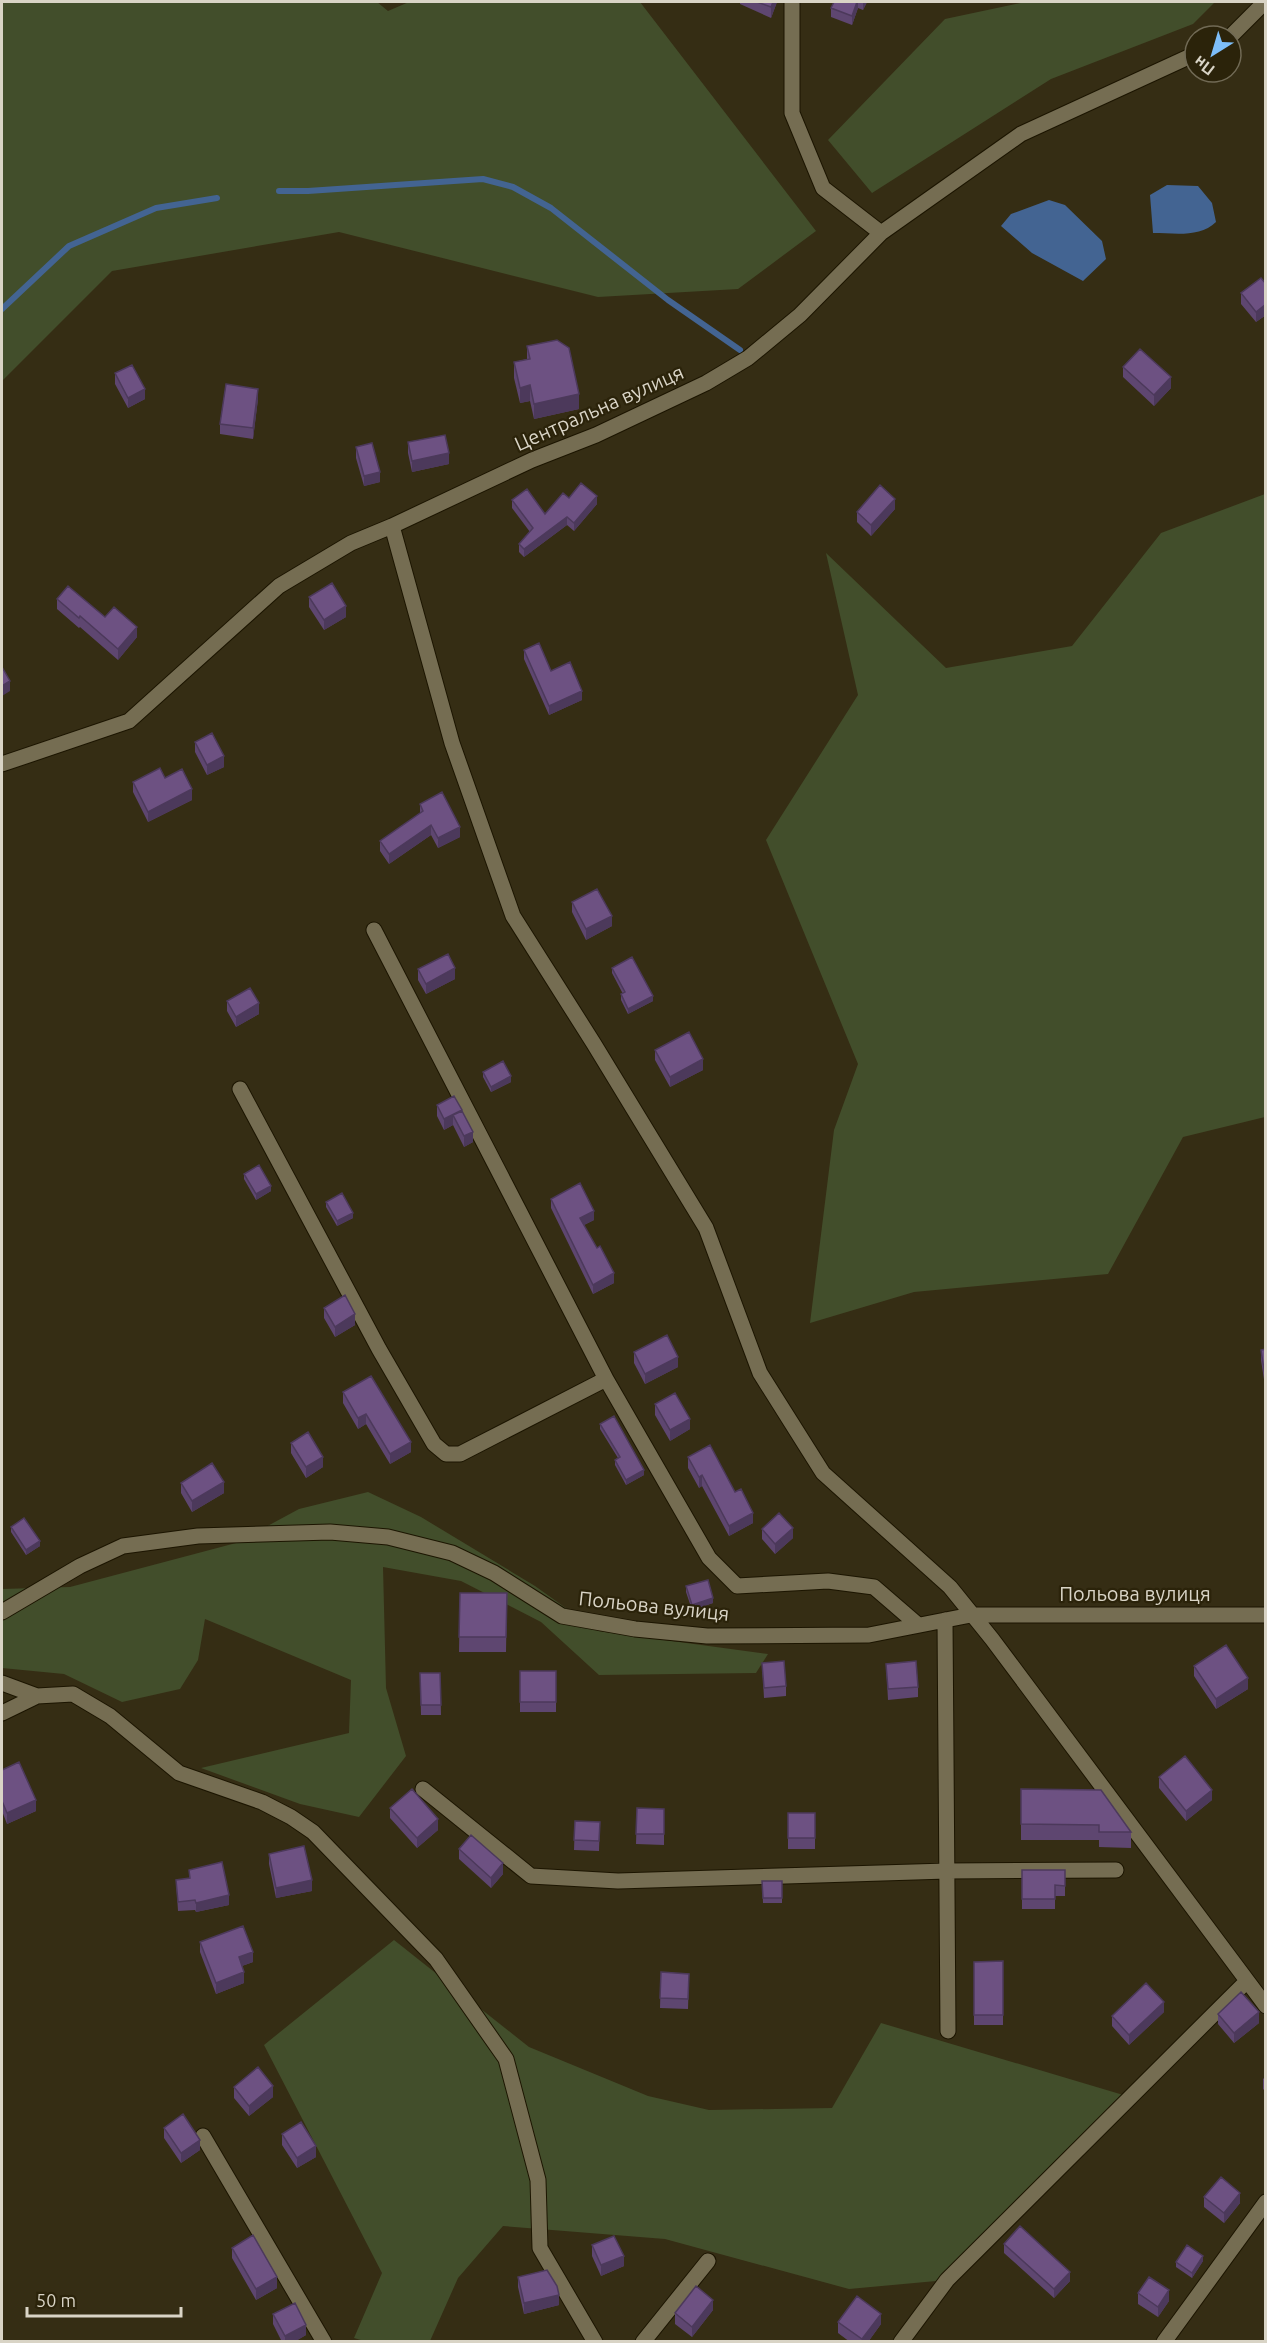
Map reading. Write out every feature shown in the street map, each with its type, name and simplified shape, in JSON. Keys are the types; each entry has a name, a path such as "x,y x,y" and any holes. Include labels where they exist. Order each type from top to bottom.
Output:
{"street":[{"path":"792,2 792,113 823,188 881,233"},
{"path":"1242,24 1265,2"},
{"name":"Центральна вулиця","path":"2,764 129,721 279,586 351,543 532,460 596,435 723,373 748,358 800,315 881,233 1021,134 1183,60"},
{"path":"392,526 452,743 513,916 706,1228 760,1373 823,1473 950,1587 992,1639 1266,2006"},
{"path":"374,930 606,1379 709,1558 737,1586 828,1581 874,1587 918,1625"},
{"path":"240,1089 379,1349 434,1444 446,1454 460,1454 606,1379"},
{"name":"Польова вулиця","path":"2,1612 80,1566 123,1546 198,1536 330,1532 388,1537 452,1553 494,1573 562,1616 635,1629 707,1636 869,1635 971,1614 1265,1616"},
{"path":"945,1620 948,2031"},
{"path":"2,1683 36,1696"},
{"path":"2,1713 36,1696 73,1694 110,1716 179,1773 262,1802 291,1817 313,1832 436,1959 506,2059 538,2180 540,2248 595,2342"},
{"path":"423,1789 531,1876 618,1881 947,1871 1116,1870"},
{"path":"901,2342 947,2280 1247,1982"},
{"path":"203,2136 324,2342"},
{"path":"1164,2342 1266,2202"},
{"path":"643,2342 708,2261"}],"green space":[{"path":"2,2 377,2 388,11 409,2 640,2 816,231 738,289 598,297 339,232 112,271 2,381"},
{"path":"1025,2 1215,2 1193,24 1183,24 1183,28 1051,79 872,193 828,140 945,19"},
{"path":"1265,494 1265,1117 1183,1137 1108,1274 914,1292 810,1323 834,1130 858,1064 766,840 858,695 826,553 946,668 1072,646 1161,533"},
{"path":"368,1492 421,1517 535,1586 598,1631 768,1654 756,1673 599,1675 541,1622 461,1581 383,1567 386,1688 406,1756 359,1817 300,1804 201,1768 349,1733 351,1680 205,1619 198,1660 180,1689 122,1702 64,1674 2,1668 2,1589 70,1587 236,1543 299,1509"},
{"path":"394,1940 529,2047 648,2096 709,2110 832,2108 881,2023 1130,2097 947,2280 849,2289 665,2239 503,2226 458,2278 430,2341 364,2341 354,2338 382,2273 264,2045"}],"water":[{"path":"1167,185 1198,186 1212,203 1216,222 1195,233 1153,233 1150,195"},
{"path":"1049,200 1065,205 1102,241 1106,259 1083,281 1032,253 1001,226 1011,214"}],"building":[{"path":"757,2 773,2 771,7"},
{"path":"834,2 857,2 852,16 831,8"},
{"path":"1261,278 1266,284 1266,304 1256,312 1241,293"},
{"path":"557,340 569,348 579,394 534,404 530,385 520,388 514,362 530,359 527,346"},
{"path":"1140,349 1171,377 1154,395 1123,367"},
{"path":"132,365 145,389 128,398 115,373"},
{"path":"226,384 258,389 253,428 220,424"},
{"path":"445,435 449,453 412,461 408,442"},
{"path":"372,443 380,472 364,476 356,447"},
{"path":"581,483 597,496 574,523 567,517 524,549 519,544 533,528 512,500 527,489 545,514 563,493 569,498"},
{"path":"880,485 895,499 871,525 857,512"},
{"path":"332,583 346,606 324,620 309,597"},
{"path":"68,586 105,617 114,607 137,627 118,649 57,599"},
{"path":"539,643 551,671 570,662 582,691 549,706 524,650"},
{"path":"2,667 10,681 2,686"},
{"path":"212,733 224,756 207,765 195,742"},
{"path":"160,768 165,778 182,769 192,789 148,812 133,782"},
{"path":"442,792 460,827 438,838 431,825 389,854 380,841 423,811 420,804"},
{"path":"597,889 612,916 586,929 572,902"},
{"path":"448,954 455,968 426,984 418,969"},
{"path":"632,957 653,996 628,1009 621,994 625,992 612,968"},
{"path":"250,988 259,1003 236,1017 227,1001"},
{"path":"689,1032 703,1059 670,1077 655,1050"},
{"path":"503,1061 511,1076 491,1087 483,1072"},
{"path":"454,1096 462,1110 444,1119 437,1105"},
{"path":"462,1111 473,1132 464,1136 453,1115"},
{"path":"259,1165 271,1186 256,1194 244,1174"},
{"path":"580,1183 594,1211 580,1218 597,1248 600,1246 614,1273 593,1285 551,1199"},
{"path":"342,1193 353,1213 337,1221 326,1202"},
{"path":"345,1295 355,1314 335,1327 324,1308"},
{"path":"667,1335 678,1357 645,1374 634,1352"},
{"path":"1266,1349 1266,1376 1265,1376 1261,1350"},
{"path":"371,1376 411,1442 390,1454 366,1414 358,1418 343,1392"},
{"path":"675,1393 690,1419 670,1430 655,1404"},
{"path":"614,1416 644,1470 626,1480 615,1460 620,1457 600,1424"},
{"path":"308,1432 323,1457 306,1467 291,1443"},
{"path":"710,1445 735,1492 741,1489 753,1513 729,1526 702,1475 699,1477 688,1457"},
{"path":"212,1463 224,1482 192,1501 181,1483"},
{"path":"779,1513 793,1528 775,1544 762,1529"},
{"path":"24,1518 40,1541 26,1550 11,1527"},
{"path":"708,1580 713,1598 692,1605 686,1586"},
{"path":"460,1593 507,1593 506,1637 459,1637"},
{"path":"1226,1645 1248,1678 1216,1699 1194,1666"},
{"path":"784,1661 786,1686 764,1688 762,1663"},
{"path":"916,1661 918,1687 888,1689 886,1664"},
{"path":"520,1671 556,1671 556,1702 520,1702"},
{"path":"420,1673 440,1673 441,1705 421,1705"},
{"path":"1185,1756 1212,1790 1186,1811 1159,1777"},
{"path":"19,1762 36,1800 7,1813 2,1801 2,1770"},
{"path":"412,1789 438,1819 417,1838 390,1808"},
{"path":"1021,1789 1101,1790 1131,1832 1099,1832 1099,1825 1021,1824"},
{"path":"637,1808 664,1809 664,1834 636,1834"},
{"path":"788,1813 815,1813 815,1838 788,1838"},
{"path":"575,1821 600,1822 599,1841 574,1840"},
{"path":"471,1835 503,1863 491,1878 459,1849"},
{"path":"304,1846 312,1880 276,1888 269,1854"},
{"path":"222,1862 229,1895 196,1903 195,1900 178,1902 176,1880 190,1878 189,1870"},
{"path":"1022,1870 1065,1870 1065,1886 1055,1885 1055,1899 1022,1899"},
{"path":"762,1881 782,1881 782,1898 763,1898"},
{"path":"243,1926 253,1952 239,1957 244,1972 216,1983 200,1942"},
{"path":"1003,1961 1003,2015 974,2015 974,1962"},
{"path":"661,1972 689,1974 688,1999 660,1998"},
{"path":"1146,1983 1164,2002 1129,2035 1112,2016"},
{"path":"1241,1992 1259,2012 1234,2033 1218,2014"},
{"path":"258,2067 273,2086 249,2106 234,2087"},
{"path":"183,2114 200,2140 181,2153 164,2128"},
{"path":"301,2122 316,2146 297,2158 282,2134"},
{"path":"1221,2177 1240,2193 1224,2213 1204,2197"},
{"path":"1020,2226 1070,2272 1054,2289 1004,2244"},
{"path":"253,2235 277,2277 256,2289 232,2248"},
{"path":"614,2236 624,2256 601,2265 592,2245"},
{"path":"1187,2245 1203,2256 1192,2273 1176,2262"},
{"path":"547,2270 557,2286 559,2295 524,2303 518,2277"},
{"path":"1149,2277 1169,2290 1158,2307 1138,2293"},
{"path":"696,2286 713,2300 692,2327 675,2313"},
{"path":"857,2296 881,2314 862,2339 838,2322"},
{"path":"295,2303 306,2325 285,2336 273,2314"}],"waterway":[{"path":"279,191 483,179 513,187 551,208 668,300 740,350"},
{"path":"2,309 69,246 156,208 217,198"}]}
